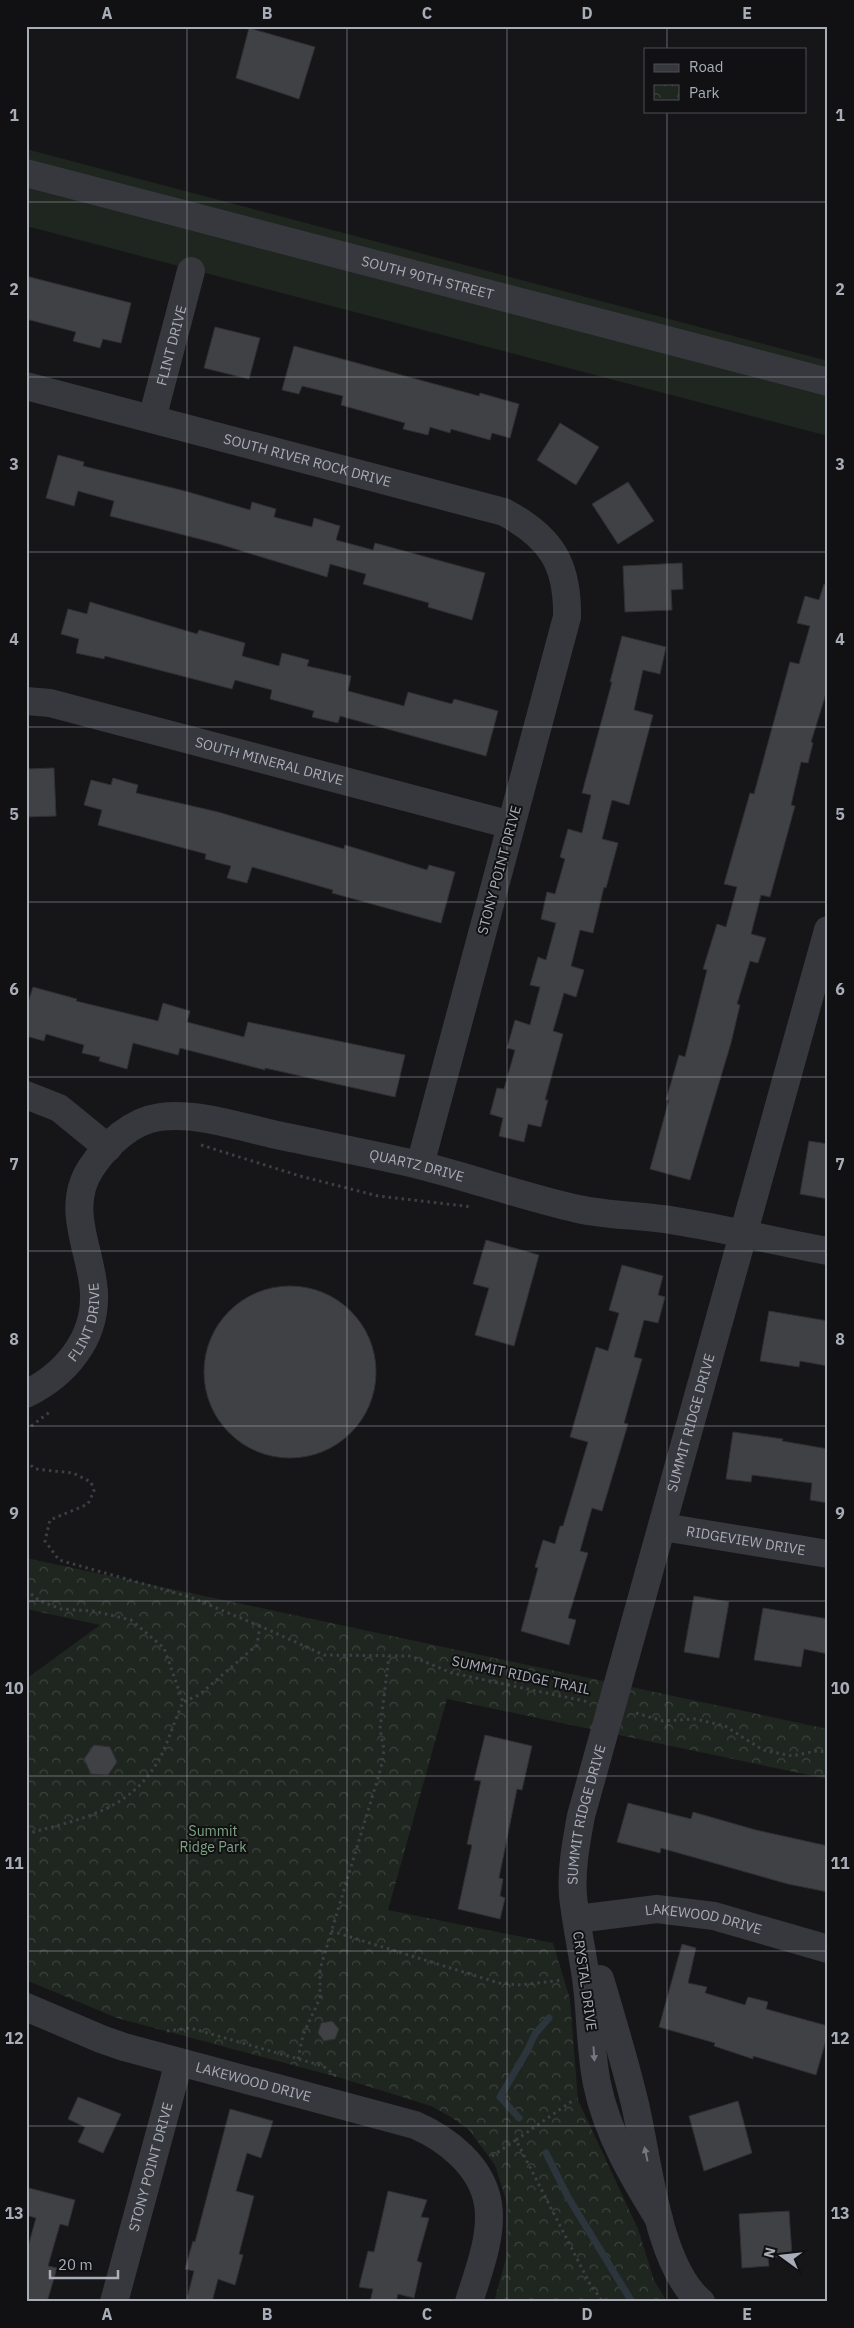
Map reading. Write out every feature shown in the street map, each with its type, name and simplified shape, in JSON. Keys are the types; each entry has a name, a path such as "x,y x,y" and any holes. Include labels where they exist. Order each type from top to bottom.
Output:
{"street":[{"name":"SOUTH 90TH STREET","path":"26,173 828,382"},
{"name":"FLINT DRIVE","path":"152,419 191,272"},
{"name":"SOUTH RIVER ROCK DRIVE","path":"26,386 504,512 536,532 557,559 563,573"},
{"name":"STONY POINT DRIVE","path":"420,1165 567,617 567,594 563,573"},
{"name":"SOUTH MINERAL DRIVE","path":"26,700 50,703 511,826"},
{"name":"SUMMIT RIDGE DRIVE","path":"577,1919 573,1868 576,1844 828,930"},
{"path":"26,1095 59,1108 108,1148"},
{"name":"QUARTZ DRIVE","path":"108,1148 123,1133 138,1124 160,1117 209,1120 420,1165 578,1209 676,1221 828,1250"},
{"name":"FLINT DRIVE","path":"27,1394 48,1383 65,1368 78,1352 87,1332 93,1312 94,1293 80,1230 79,1209 83,1188 90,1169 108,1148"},
{"name":"RIDGEVIEW DRIVE","path":"662,1527 828,1554"},
{"name":"LAKEWOOD DRIVE","path":"577,1919 657,1909 714,1916 828,1949"},
{"name":"CRYSTAL DRIVE","path":"577,1919 591,2013 597,2084 621,2152 637,2184 659,2218"},
{"name":"CRYSTAL DRIVE","path":"577,1919 597,1970 634,2098 659,2218 673,2262 681,2279 701,2302"},
{"name":"LAKEWOOD DRIVE","path":"26,2007 101,2039 179,2062 415,2125 434,2133 452,2146 472,2168 482,2185 488,2204 487,2228 481,2261 469,2302"},
{"name":"STONY POINT DRIVE","path":"114,2302 179,2062"}],"path":[{"path":"193,1144 300,1176 378,1196 481,1208"},
{"path":"26,1430 57,1406"},
{"name":"SUMMIT RIDGE TRAIL","path":"26,1461 35,1469 73,1472 91,1482 94,1491 88,1504 50,1520 45,1541 59,1560 190,1597 324,1655 411,1656 452,1673 613,1706 663,1721 694,1719 725,1726 763,1750 792,1756 816,1751 828,1752"},
{"path":"26,1590 40,1600 61,1609 93,1611 131,1620 164,1648 183,1702 162,1753 140,1785 122,1801 101,1813 26,1834"},
{"path":"183,1702 199,1695 257,1645 260,1626"},
{"path":"298,2059 303,2035 320,1998 320,1969 381,1768 384,1750 380,1729 389,1656"},
{"path":"331,1932 499,1983 521,1985 565,1980"},
{"path":"516,2140 597,2084"}],"green space":[{"path":"26,149 828,361 828,436 26,226"},
{"name":"Summit Ridge Park","path":"26,1558 828,1729 828,1779 447,1699 388,1910 553,1943 570,1999 578,2100 638,2229 654,2280 667,2302 494,2302 508,2251 508,2206 495,2165 469,2130 451,2117 431,2106 341,2078 117,2018 26,1980 26,1679 100,1625 26,1609"}],"building":[{"path":"249,28 315,47 299,99 236,78"},
{"path":"26,276 131,303 121,343 103,339 100,348 73,341 76,332 26,319"},
{"path":"215,327 260,338 249,379 204,368"},
{"path":"294,346 479,396 480,393 519,404 510,438 492,433 490,440 451,429 450,433 430,427 428,435 403,429 405,423 341,405 343,396 302,386 299,394 282,390"},
{"path":"560,423 599,447 576,485 537,460"},
{"path":"58,455 84,462 83,466 185,491 250,510 252,502 276,509 274,517 312,527 314,518 340,526 336,540 373,550 375,543 485,573 472,620 428,607 429,603 363,584 366,574 330,564 327,577 219,544 110,516 114,501 78,491 74,506 46,498"},
{"path":"628,482 654,521 618,544 592,504"},
{"path":"682,563 683,589 671,590 672,610 625,612 623,566"},
{"path":"824,584 828,585 828,687 811,742 813,743 808,763 801,762 791,805 795,806 770,897 761,895 751,934 766,938 758,963 750,961 737,1004 740,1005 731,1043 690,1180 650,1169 669,1100 666,1100 679,1055 685,1057 707,970 703,969 717,924 726,927 737,887 724,884 750,793 754,794 790,662 799,664 810,626 797,623 805,596 819,600"},
{"path":"90,602 197,634 199,630 245,643 242,656 279,666 282,653 309,660 307,666 351,676 348,691 404,706 408,692 452,704 454,699 498,711 486,756 340,716 338,723 312,717 314,711 270,699 272,690 235,680 232,689 105,656 104,659 76,653 79,639 61,634 68,609 87,614"},
{"path":"622,636 666,647 660,674 643,670 634,710 653,715 629,805 612,800 602,839 618,843 606,888 604,887 593,933 580,930 571,966 584,970 576,997 564,993 553,1031 563,1034 545,1100 548,1100 541,1127 528,1124 524,1142 499,1136 503,1118 490,1114 497,1088 504,1089 515,1050 507,1048 515,1020 530,1025 540,987 530,985 538,957 546,960 556,923 541,919 547,892 555,894 565,859 560,857 568,829 582,833 591,795 582,793 612,682 610,682"},
{"path":"54,768 56,816 26,817 26,769"},
{"path":"113,778 138,785 136,793 218,812 344,849 345,845 427,870 429,865 455,872 441,923 332,893 333,890 252,867 247,883 227,878 231,866 205,859 206,854 98,825 102,810 84,805 91,780 111,785"},
{"path":"33,987 77,999 76,1001 158,1021 163,1003 190,1011 187,1022 244,1037 248,1022 405,1055 395,1097 265,1068 265,1070 180,1048 178,1055 133,1043 127,1069 99,1061 100,1057 82,1053 84,1045 46,1034 44,1041 26,1036 26,1009"},
{"path":"809,1141 828,1144 828,1199 800,1194"},
{"path":"486,1240 539,1255 514,1346 475,1335 489,1288 473,1284"},
{"path":"622,1265 663,1276 658,1295 665,1297 658,1323 644,1320 634,1357 642,1359 624,1423 628,1424 602,1511 592,1508 580,1551 588,1553 568,1618 576,1620 569,1645 521,1631 538,1568 535,1567 543,1540 555,1544 560,1526 563,1526 588,1442 570,1437 596,1347 608,1351 619,1313 609,1310"},
{"path":"298,1286 315,1289 331,1296 345,1305 357,1317 373,1347 376,1372 375,1389 370,1405 357,1427 345,1439 315,1455 282,1458 265,1455 249,1448 235,1439 223,1427 207,1397 204,1364 207,1347 214,1331 223,1317 235,1305 265,1289"},
{"path":"769,1311 828,1321 828,1366 800,1361 799,1367 760,1361"},
{"path":"733,1432 783,1439 782,1441 828,1449 828,1503 810,1500 812,1483 752,1475 751,1482 726,1479"},
{"path":"694,1596 729,1602 719,1658 684,1652"},
{"path":"763,1608 828,1619 828,1654 804,1649 801,1667 754,1660"},
{"path":"485,1735 532,1746 522,1790 517,1789 499,1878 503,1879 500,1896 505,1898 500,1919 458,1909 472,1845 467,1844 481,1781 474,1780"},
{"path":"94,1745 110,1747 117,1762 108,1775 91,1774 84,1759"},
{"path":"628,1803 691,1819 693,1812 756,1830 828,1846 828,1892 788,1884 661,1848 660,1853 617,1842"},
{"path":"682,1944 696,1948 688,1983 707,1987 705,1993 745,2005 748,1997 768,2002 766,2009 828,2026 828,2033 816,2075 753,2056 753,2059 714,2046 715,2043 659,2027"},
{"path":"332,2021 339,2029 335,2039 324,2041 318,2033 321,2023"},
{"path":"78,2097 121,2114 103,2153 78,2142 85,2127 68,2119"},
{"path":"738,2101 752,2153 704,2171 689,2116"},
{"path":"230,2109 273,2121 261,2158 247,2153 236,2191 254,2196 239,2254 243,2255 235,2285 218,2279 212,2302 186,2302 194,2271 185,2269 193,2241 195,2242"},
{"path":"29,2188 75,2200 68,2226 60,2224 48,2266 57,2268 47,2302 26,2302 26,2254 36,2218 26,2215 26,2198"},
{"path":"388,2191 427,2200 421,2217 429,2218 417,2261 422,2263 414,2298 398,2294 396,2302 370,2302 373,2289 359,2287 368,2251 374,2252"},
{"path":"789,2211 792,2255 768,2258 769,2266 742,2268 739,2214"}],"waterway":[{"path":"519,2118 500,2097 535,2034 549,2018"},
{"path":"546,2153 568,2197 632,2302"}]}
